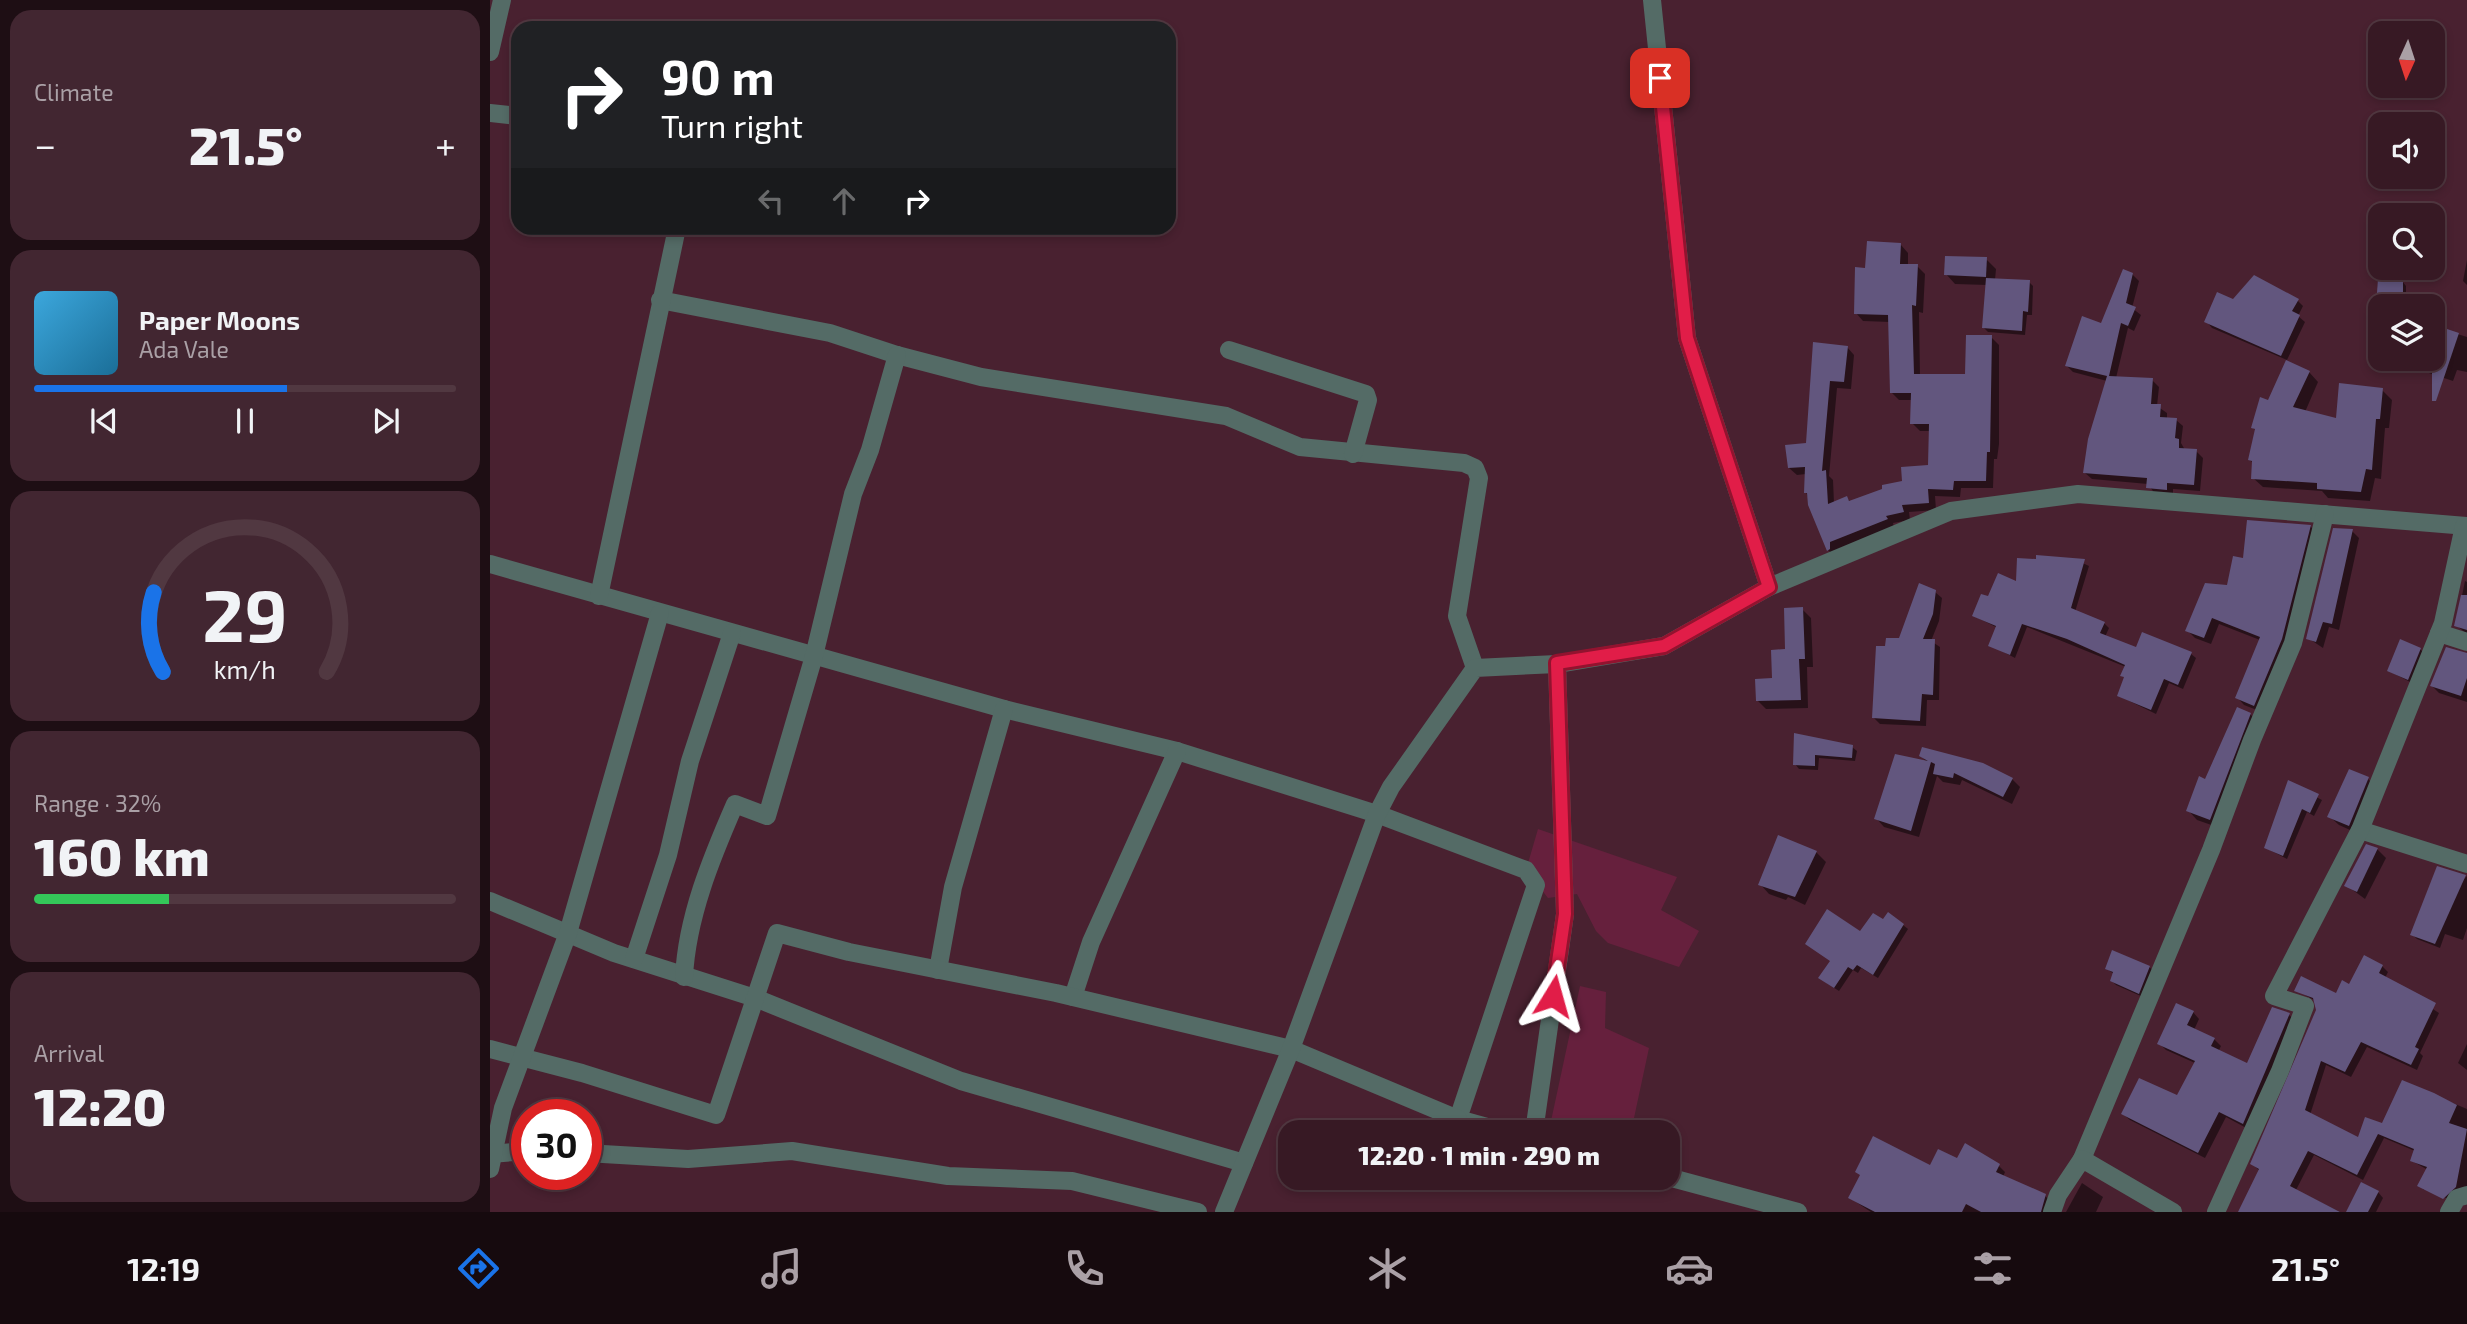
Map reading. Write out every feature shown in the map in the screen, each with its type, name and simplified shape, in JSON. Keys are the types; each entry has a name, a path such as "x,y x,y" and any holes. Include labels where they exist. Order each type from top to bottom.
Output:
{"street":[{"path":"490,52 502,0"},
{"path":"1651,0 1687,338 1769,587"},
{"path":"490,113 511,115"},
{"path":"599,596 675,235"},
{"path":"660,300 830,333 897,355 1045,389 1202,410 1226,416 1300,447 1464,463 1475,468 1479,478 1457,616 1475,668"},
{"path":"1229,350 1366,394 1368,400 1353,454"},
{"path":"684,977 686,941 717,846 735,804 767,816 814,656 853,494 870,450 897,355"},
{"path":"1475,668 1557,663 1664,646 1769,587 1951,511 2078,494 2466,526 2439,633 2360,830 2274,996 2305,1006 2280,1071 2216,1212"},
{"path":"2052,1212 2058,1195 2082,1159 2211,850 2252,740 2293,643 2325,514"},
{"path":"490,564 1004,709 1177,751 1377,814 1526,870 1536,885 1458,1119"},
{"path":"511,1155 492,1159 495,1121 568,933 660,613"},
{"path":"634,959 667,856 690,761 732,633"},
{"path":"2439,633 2467,642"},
{"path":"1536,1120 1565,914 1557,663"},
{"path":"1224,1212 1291,1049 1377,814 1391,787 1475,668"},
{"path":"938,970 957,874 1004,709"},
{"path":"1073,997 1091,943 1177,751"},
{"path":"2360,830 2467,864"},
{"path":"490,901 634,959 755,999 961,1080 1244,1163"},
{"path":"490,1049 519,1059 582,1073 716,1115 777,933 938,970 1073,997 1291,1049 1462,1120"},
{"path":"602,1154 688,1159 792,1151 948,1176 1072,1181 1198,1212"},
{"path":"2082,1159 2173,1212"},
{"path":"1680,1180 1798,1212"},
{"path":"2449,1212 2457,1198 2467,1195"}],"shaded area":[{"path":"1538,829 1677,877 1661,910 1699,931 1679,967 1608,943 1596,931 1577,894 1548,898 1526,870"},
{"path":"1580,986 1606,992 1605,1028 1649,1048 1634,1120 1551,1120"}],"building":[{"path":"1867,241 1901,243 1900,264 1918,264 1916,306 1912,305 1914,374 1965,374 1966,335 1992,335 1990,452 1987,452 1986,481 1954,481 1953,490 1928,489 1929,503 1902,505 1904,512 1886,516 1888,519 1830,542 1830,549 1827,551 1808,505 1807,493 1804,493 1805,467 1788,468 1785,445 1806,443 1813,342 1848,346 1844,382 1830,381 1822,471 1826,470 1828,504 1847,496 1849,501 1882,489 1882,485 1902,481 1901,467 1928,465 1929,424 1910,424 1911,393 1890,393 1888,315 1854,314 1855,267 1865,268"},
{"path":"1945,256 1987,257 1986,277 1944,275"},
{"path":"2123,269 2133,273 2126,303 2136,307 2128,326 2121,323 2109,376 2153,378 2151,404 2161,404 2160,417 2177,418 2175,438 2179,439 2179,448 2197,449 2194,485 2167,483 2167,490 2146,488 2147,478 2083,473 2088,439 2107,376 2065,366 2082,316 2101,323"},
{"path":"2254,275 2299,299 2292,311 2300,315 2281,356 2204,322 2217,292 2233,299"},
{"path":"1986,278 2030,280 2028,312 2023,311 2022,331 1982,328"},
{"path":"2378,280 2403,280 2403,294 2377,294"},
{"path":"2445,328 2459,333 2436,401 2432,401 2432,371 2445,371"},
{"path":"2286,360 2310,371 2293,407 2336,418 2339,383 2383,388 2380,419 2376,419 2372,470 2366,469 2361,492 2317,489 2317,483 2251,479 2252,461 2248,460 2255,429 2251,428 2260,397 2268,400"},
{"path":"2247,520 2311,525 2282,639 2254,706 2235,698 2260,637 2212,618 2204,638 2185,631 2205,583 2227,585 2233,556 2243,558"},
{"path":"2333,528 2353,529 2332,624 2323,622 2316,642 2306,639"},
{"path":"2036,555 2085,559 2071,608 2105,622 2100,633 2136,647 2142,632 2192,652 2178,685 2164,679 2151,710 2117,696 2125,665 2067,639 2022,624 2010,655 1988,646 1996,626 1972,616 1981,594 1988,596 1998,573 2016,581 2017,558 2036,559"},
{"path":"1919,583 1936,590 1933,614 1923,639 1935,639 1933,695 1922,694 1920,721 1872,718 1876,646 1885,646 1886,638 1899,638"},
{"path":"2461,595 2467,595 2467,630 2454,626"},
{"path":"1803,607 1805,659 1799,659 1801,700 1756,701 1755,679 1772,678 1771,650 1785,649 1784,608"},
{"path":"2400,639 2421,648 2408,680 2387,671"},
{"path":"2446,647 2467,653 2467,678 2461,696 2430,686"},
{"path":"2237,707 2251,713 2210,820 2186,811 2199,776 2205,779"},
{"path":"1794,733 1853,745 1852,758 1815,755 1815,766 1793,765"},
{"path":"1922,747 1983,763 2013,778 2003,797 1954,773 1953,778 1933,774 1935,764 1931,762 1911,831 1874,819 1895,754 1928,761 1919,756"},
{"path":"2349,769 2369,777 2349,826 2327,817"},
{"path":"2288,780 2319,794 2310,813 2302,809 2283,856 2264,848"},
{"path":"1778,835 1817,851 1795,897 1758,885"},
{"path":"2366,844 2378,848 2357,892 2344,886"},
{"path":"2437,866 2466,875 2435,944 2410,935"},
{"path":"1827,909 1860,931 1873,913 1883,919 1888,912 1904,924 1873,975 1857,965 1853,970 1848,967 1834,988 1818,978 1830,961 1805,944"},
{"path":"2112,950 2150,966 2139,994 2110,981 2113,972 2105,969"},
{"path":"2364,955 2383,965 2379,973 2436,1003 2415,1047 2419,1049 2411,1065 2361,1042 2345,1072 2321,1061 2305,1110 2358,1137 2365,1117 2382,1123 2402,1080 2434,1093 2457,1105 2449,1123 2467,1129 2456,1187 2443,1199 2417,1186 2427,1167 2410,1161 2414,1149 2378,1134 2357,1175 2308,1151 2290,1186 2340,1212 2238,1212 2259,1169 2250,1164 2316,1010 2313,998 2294,991 2301,976 2336,993 2342,980 2349,984"},
{"path":"2176,1003 2194,1011 2187,1025 2215,1038 2211,1046 2247,1063 2272,1007 2290,1013 2243,1124 2219,1112 2198,1153 2121,1114 2139,1078 2177,1095 2195,1061 2157,1044"},
{"path":"1873,1136 1930,1165 1938,1149 1957,1158 1965,1143 2000,1164 1996,1172 2046,1194 2041,1212 1981,1212 1966,1204 1962,1212 1875,1212 1848,1198 1860,1175 1855,1172"},
{"path":"2361,1182 2379,1191 2368,1212 2346,1212"}],"route":[{"path":"1553,996 1565,914 1557,663 1664,646 1769,587 1687,338 1660,78"}]}
